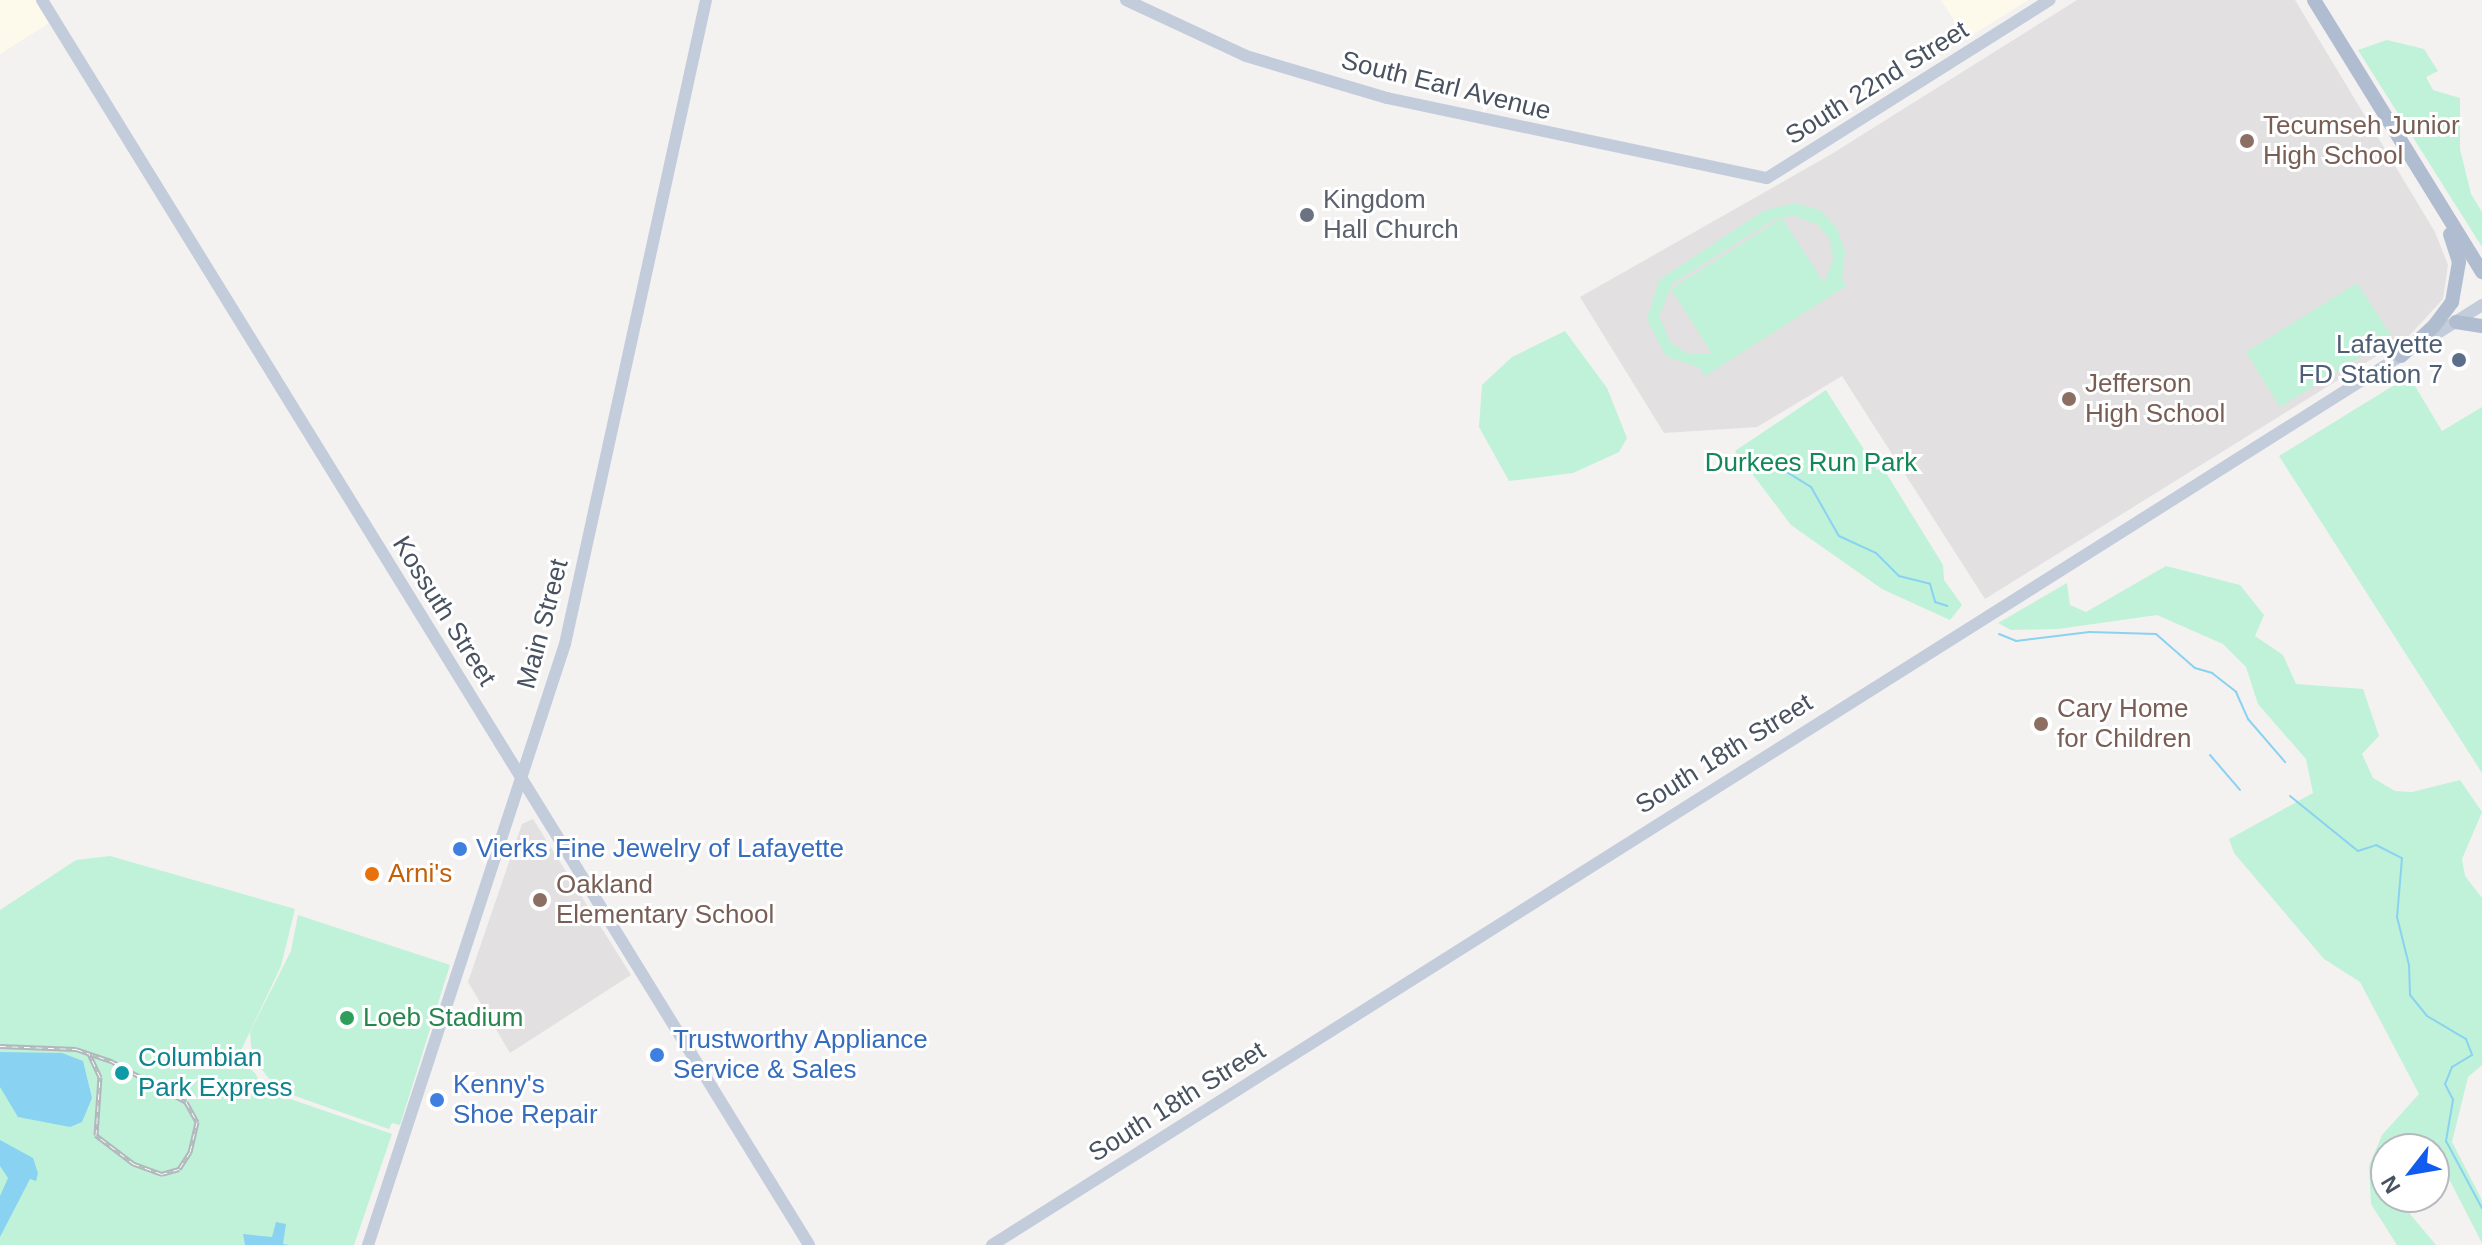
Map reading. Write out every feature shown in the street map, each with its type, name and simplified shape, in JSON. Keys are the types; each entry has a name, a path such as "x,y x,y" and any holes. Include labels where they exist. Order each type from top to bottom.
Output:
{"main road":[{"name":"Kossuth Street","path":"42,0 809,1245"},
{"name":"Main Street","path":"368,1245 565,644 706,0"},
{"name":"South Earl Avenue","path":"1126,0 1246,56 1387,98 1767,178"},
{"name":"South 22nd Street","path":"1767,178 2050,0"},
{"path":"2314,0 2482,272"},
{"path":"2401,356 2446,312 2458,273 2458,252 2429,186"},
{"name":"South 18th Street","path":"992,1245 2482,305"},
{"path":"2456,322 2482,326"}],"shaded area":[{"path":"0,0 42,0 54,20 0,54"},
{"path":"1941,0 2028,0 1966,39"},
{"path":"2077,0 2295,0 2435,232 2448,265 2443,299 2409,336 1985,599 1842,376 1757,427 1664,433 1580,297 1830,155"},
{"name":"Oakland Elementary School","path":"533,819 631,975 510,1053 468,982 522,824"}],"green space":[{"path":"2387,40 2424,49 2438,71 2426,77 2433,90 2460,98 2460,149 2471,194 2482,212 2482,247 2358,50"},
{"path":"1795,203 1820,210 1837,228 1845,252 1842,278 1846,286 1705,376 1700,368 1666,356 1647,319 1659,280 1763,211","holes":["1795,216 1818,225 1830,240 1833,259 1824,283 1782,218 1671,289 1712,354 1688,354 1670,342 1659,316 1672,284 1782,217"]},
{"path":"2357,283 2392,337 2280,407 2246,352"},
{"path":"1565,331 1607,388 1627,438 1619,452 1573,473 1509,481 1479,427 1482,385 1512,357"},
{"path":"2409,376 2442,431 2482,407 2482,773 2279,456"},
{"name":"Durkees Run Park","path":"1826,390 1877,470 1883,468 1943,565 1944,580 1962,605 1950,620 1882,589 1791,525 1735,451"},
{"path":"2166,566 2240,585 2264,615 2255,636 2283,655 2296,684 2363,689 2379,736 2362,754 2373,778 2395,791 2412,792 2460,780 2482,812 2462,859 2465,876 2482,898 2482,1065 2468,1077 2452,1142 2482,1200 2482,1243 2450,1181 2450,1133 2384,1133 2419,1094 2360,982 2324,959 2234,853 2229,839 2313,793 2306,759 2258,704 2246,667 2223,644 2157,615 2058,629 2011,630 1998,623 2067,583 2070,605 2086,612"},
{"path":"110,856 295,909 281,966 237,1059 255,1073 264,1090 392,1134 354,1245 0,1245 0,910 76,860"},
{"name":"Loeb Stadium","path":"298,915 450,965 400,1125 392,1123 389,1129 278,1090 252,1057 250,1032 291,951"},
{"path":"2377,1213 2410,1213 2436,1245 2397,1245"}],"water":[{"path":"0,1052 62,1053 83,1061 92,1098 82,1122 70,1127 18,1117 0,1087"},
{"path":"0,1140 33,1158 38,1173 36,1181 30,1179 0,1237 0,1196 8,1178 0,1166"},
{"path":"276,1222 286,1224 283,1244 289,1245 245,1245 243,1234 272,1237"}],"waterway":[{"path":"1761,456 1811,487 1839,536 1876,553 1899,576 1930,584 1935,602 1947,606"},
{"path":"1999,634 2016,641 2089,632 2156,634 2195,668 2212,673 2236,692 2248,719 2285,762"},
{"path":"2210,755 2240,790"},
{"path":"2290,796 2358,851 2376,845 2402,858 2397,917 2409,965 2410,995 2427,1016 2466,1039 2472,1055 2452,1067 2445,1084 2453,1100 2446,1141 2482,1208"}],"railway":[{"path":"0,1046 76,1049 113,1062 186,1102 197,1122 190,1152 179,1169 162,1174 134,1164 96,1135 100,1077 89,1053"}],"place":[{"name":"Tecumseh Junior High School","path":"2247,141"},
{"name":"Kingdom Hall Church","path":"1307,215"},
{"name":"Lafayette FD Station 7","path":"2459,360"},
{"name":"Jefferson High School","path":"2069,399"},
{"name":"Cary Home for Children","path":"2041,724"},
{"name":"Vierks Fine Jewelry of Lafayette","path":"460,849"},
{"name":"Arni's","path":"372,874"},
{"name":"Oakland Elementary School","path":"540,900"},
{"name":"Loeb Stadium","path":"347,1018"},
{"name":"Trustworthy Appliance Service & Sales","path":"657,1055"},
{"name":"Columbian Park Express","path":"122,1073"},
{"name":"Kenny's Shoe Repair","path":"437,1100"}]}
